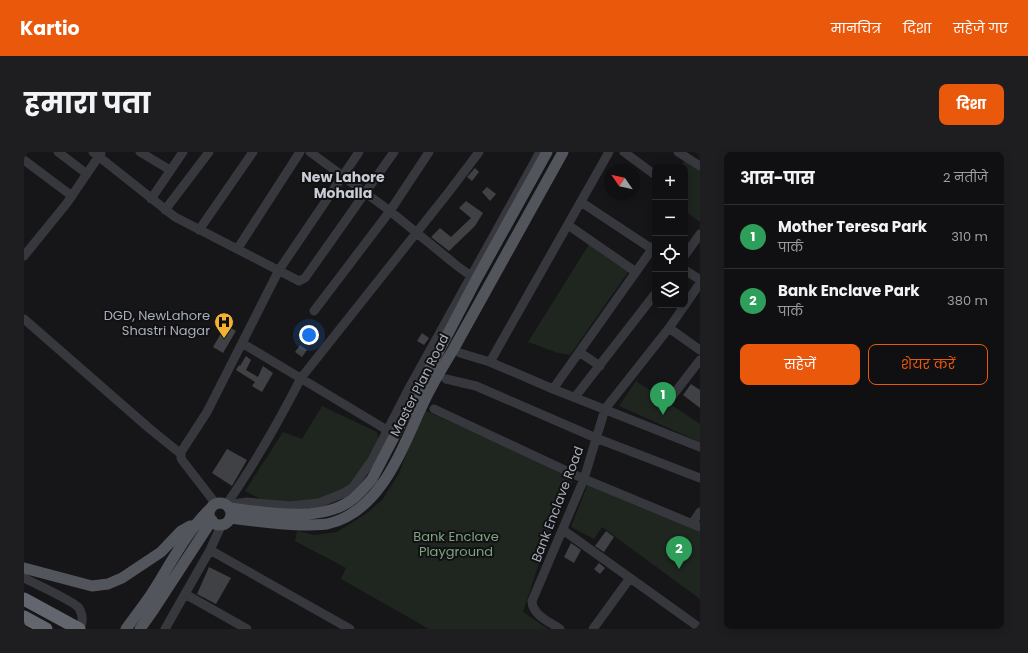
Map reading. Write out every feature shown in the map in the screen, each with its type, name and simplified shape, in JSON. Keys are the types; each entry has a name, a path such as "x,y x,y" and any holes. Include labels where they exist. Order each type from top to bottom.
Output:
{"highway":[{"path":"24,598 80,629"},
{"path":"24,617 46,629"}],"main road":[{"path":"126,629 148,600 204,515 221,512 289,514 322,513 336,509 350,502 360,493 372,479 402,410 474,278 548,152"},
{"name":"Master Plan Road","path":"221,512 282,524 326,524 350,515 362,507 373,496 392,470 438,374 453,350 562,152"},
{"path":"140,629 221,512"},
{"path":"24,568 92,586 108,584 122,578 161,552 181,531 190,526 196,526"}],"street":[{"path":"58,152 87,174"},
{"path":"140,152 170,170"},
{"path":"151,199 183,152"},
{"path":"165,210 209,152"},
{"path":"199,230 253,152"},
{"path":"238,248 300,152"},
{"path":"310,152 390,211 474,278 540,152"},
{"path":"221,512 182,460 181,454 207,412 279,270 359,152"},
{"path":"24,256 72,196 98,154 151,199 175,217 238,248 299,281 305,278 394,152"},
{"path":"314,311 390,211 429,152"},
{"path":"165,629 210,550 221,512 284,411 301,378 479,152"},
{"path":"490,362 609,152"},
{"path":"624,152 652,173"},
{"path":"678,152 700,166"},
{"path":"24,160 72,196"},
{"path":"581,202 652,247"},
{"path":"568,225 636,272"},
{"path":"688,251 700,234"},
{"path":"553,389 652,251"},
{"path":"688,272 700,280"},
{"name":"Bank Enclave Road","path":"688,301 700,283"},
{"path":"575,397 652,298"},
{"name":"Bank Enclave Road","path":"560,629 537,614 532,605 532,601 584,479 605,409 683,308"},
{"path":"24,319 150,429 181,454"},
{"path":"669,328 699,349"},
{"path":"242,343 387,430"},
{"path":"579,352 600,366"},
{"path":"460,353 490,362 553,389 700,447"},
{"path":"673,395 700,360"},
{"path":"446,379 476,386 596,438 700,478"},
{"path":"434,409 584,479 696,526 700,512"},
{"path":"221,512 247,502 290,506 319,503 344,493 353,487 372,460 387,430 402,410"},
{"path":"563,530 700,628"},
{"path":"210,550 350,629"},
{"path":"24,578 76,606 82,616 82,624 80,629"},
{"path":"593,629 630,578"},
{"path":"185,594 247,629"}],"green space":[{"path":"685,160 700,170 700,222 688,213 688,164 683,164"},
{"path":"593,238 631,268 570,355 558,353 528,342"},
{"path":"636,381 700,424 700,442 619,406"},
{"path":"322,406 377,432 379,443 353,487 327,501 294,505 262,500 245,491 283,432 302,439"},
{"name":"Bank Enclave Playground","path":"424,410 574,478 544,548 523,612 548,629 429,629 341,579 346,568 295,541 297,531 315,535 337,532 367,513 383,499 399,473"},
{"path":"589,481 700,532 700,599 602,527 594,539 571,527"}],"building":[{"path":"475,168 479,172 472,181 467,177"},
{"path":"487,187 496,194 490,201 482,192"},
{"path":"466,201 483,213 475,226 449,251 431,237 440,228 451,237 471,218 459,208"},
{"name":"DGD, NewLahore Shastri Nagar","path":"226,325 236,331 223,353 213,347"},
{"path":"422,333 429,338 424,345 417,341"},
{"path":"300,345 307,350 302,357 295,352"},
{"path":"246,356 251,360 246,370 258,377 263,366 273,373 262,392 252,386 255,382 236,370"},
{"path":"691,384 700,390 700,408 683,395"},
{"path":"227,449 247,460 232,486 212,473"},
{"path":"606,531 614,537 604,552 595,546"},
{"path":"571,543 581,550 574,563 564,557"},
{"path":"599,563 605,568 600,574 594,569"},
{"path":"209,567 231,578 216,604 197,594"}],"place":[{"name":"DGD, NewLahore Shastri Nagar","path":"224,339"},
{"name":"Mother Teresa Park","path":"663,415"},
{"name":"Bank Enclave Park","path":"679,569"}],"district":[{"name":"New Lahore Mohalla","path":"343,186"}]}
